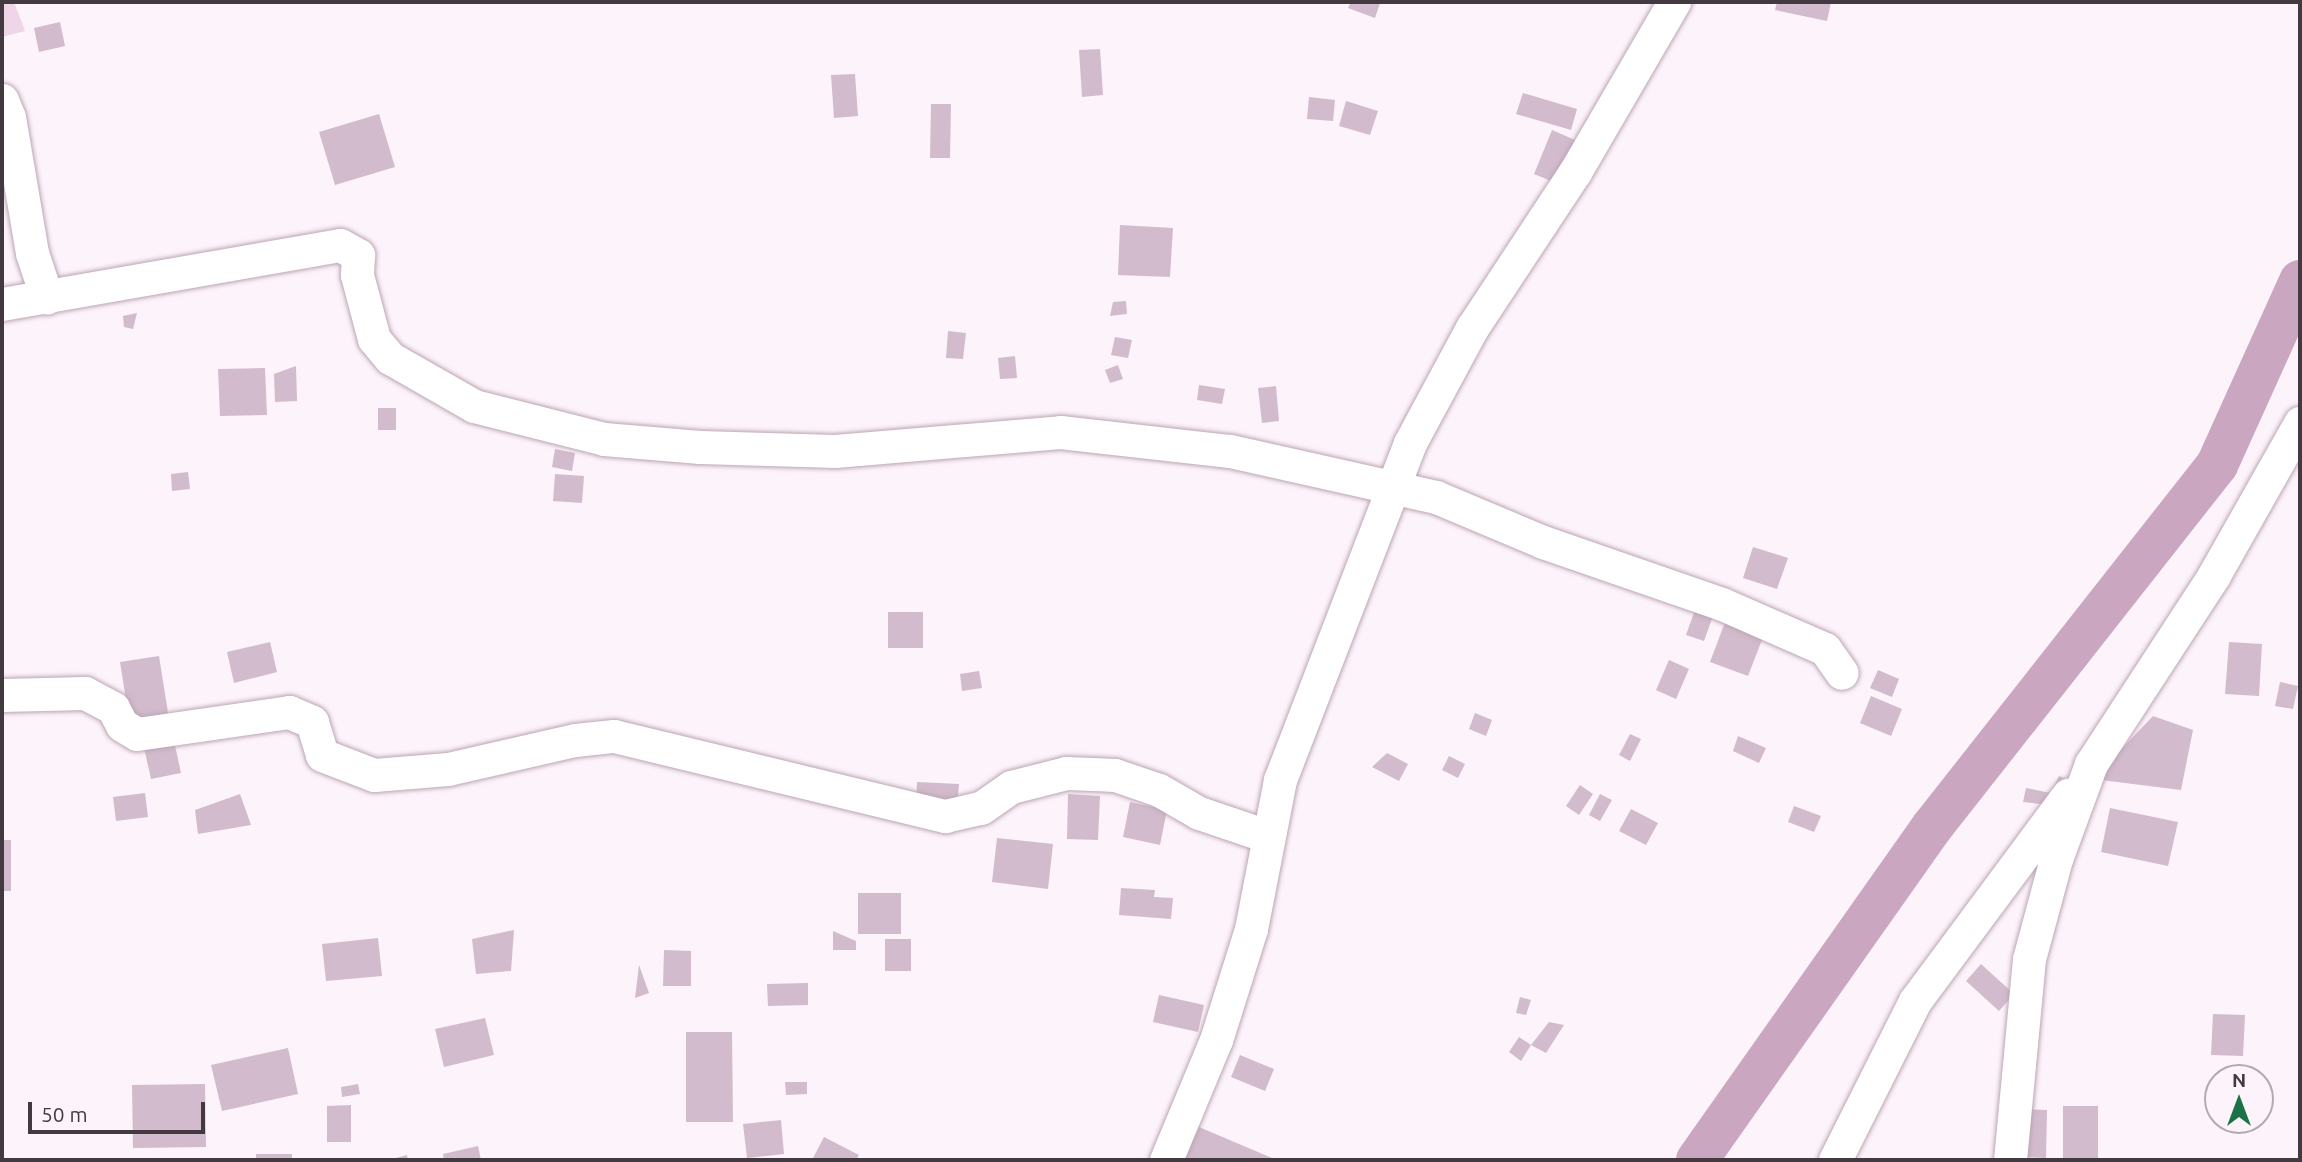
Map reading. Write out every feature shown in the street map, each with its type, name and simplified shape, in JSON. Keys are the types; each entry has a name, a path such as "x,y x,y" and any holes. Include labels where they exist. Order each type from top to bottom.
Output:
{"street":[{"path":"1166,1160 1216,1040 1251,929 1280,780 1410,443 1472,328 1575,172 1674,2"},
{"path":"2,100 9,117 32,253 47,298"},
{"path":"2,304 47,298 251,257 340,245 358,255 365,310 374,339 390,358 474,406 604,439 835,452 1060,432 1230,451 1393,486 1722,604 1825,649 1842,673"},
{"path":"1835,1160 1915,1001 2091,764 2185,621 2300,423"},
{"path":"2,695 85,693 113,708 122,725 138,734 289,712 312,722 322,755 374,775 460,767 575,740 614,736 945,816 981,808 1011,787 1066,773 1115,775 1159,790 1199,813 1267,836"},
{"path":"2010,1160 2029,959 2056,859 2091,764"}],"shaded area":[{"path":"2,2 14,2 25,31 2,37"}],"building":[{"path":"1351,2 1380,3 1375,18 1348,8"},
{"path":"1777,2 1831,2 1827,21 1775,10"},
{"path":"60,22 65,46 39,52 34,28"},
{"path":"1100,49 1103,95 1082,97 1079,50"},
{"path":"855,74 858,116 834,118 831,75"},
{"path":"1523,93 1577,109 1571,130 1516,114"},
{"path":"1309,97 1335,100 1333,121 1307,119"},
{"path":"1346,101 1378,111 1370,135 1339,126"},
{"path":"931,104 951,104 950,158 930,158"},
{"path":"379,114 395,167 335,185 319,132"},
{"path":"1552,130 1575,140 1556,183 1534,174"},
{"path":"1120,225 1173,228 1170,277 1118,275"},
{"path":"1126,301 1127,314 1110,316 1113,302"},
{"path":"137,313 133,329 124,327 123,316"},
{"path":"948,331 966,333 963,359 946,358"},
{"path":"1115,337 1132,340 1128,358 1111,355"},
{"path":"1015,356 1017,378 1000,379 998,358"},
{"path":"1118,365 1123,379 1110,383 1105,370"},
{"path":"296,366 297,401 275,402 274,374"},
{"path":"265,368 267,415 220,416 218,369"},
{"path":"1199,385 1225,389 1222,404 1197,400"},
{"path":"1276,386 1279,421 1262,423 1258,388"},
{"path":"378,408 396,408 396,430 378,430"},
{"path":"555,449 575,453 572,471 552,467"},
{"path":"188,472 190,489 172,491 171,474"},
{"path":"555,474 584,476 582,503 553,501"},
{"path":"1753,547 1788,558 1777,589 1743,578"},
{"path":"1696,607 1714,613 1704,641 1686,635"},
{"path":"888,612 923,612 923,648 888,648"},
{"path":"1727,617 1765,632 1748,676 1710,662"},
{"path":"270,642 277,672 234,683 227,652"},
{"path":"2229,642 2262,644 2259,696 2225,694"},
{"path":"159,656 169,719 130,725 120,662"},
{"path":"1669,660 1689,669 1676,699 1656,690"},
{"path":"1878,670 1899,679 1892,697 1870,688"},
{"path":"979,671 982,688 962,691 960,674"},
{"path":"2280,682 2298,686 2293,709 2275,706"},
{"path":"1871,696 1902,709 1891,736 1860,723"},
{"path":"1475,713 1492,720 1486,736 1469,729"},
{"path":"2153,716 2193,730 2181,790 2093,779"},
{"path":"1630,734 1641,739 1630,761 1619,755"},
{"path":"173,736 181,773 151,779 143,743"},
{"path":"1738,736 1766,748 1759,763 1733,751"},
{"path":"1387,753 1408,764 1399,781 1372,767"},
{"path":"1449,756 1465,764 1458,778 1442,770"},
{"path":"2059,776 2069,781 2049,805 2023,802 2026,788 2051,793"},
{"path":"917,782 959,784 957,806 916,804"},
{"path":"1580,785 1593,794 1579,815 1566,806"},
{"path":"145,793 148,817 116,821 113,797"},
{"path":"240,794 251,825 198,834 195,810"},
{"path":"1068,794 1100,796 1098,840 1067,839"},
{"path":"1600,794 1612,800 1600,821 1589,815"},
{"path":"1130,802 1167,810 1160,845 1123,837"},
{"path":"1794,806 1821,816 1814,832 1788,822"},
{"path":"2110,808 2178,822 2168,866 2101,852"},
{"path":"1631,809 1658,823 1646,845 1619,831"},
{"path":"997,838 1053,844 1048,889 992,882"},
{"path":"2,840 11,840 11,891 2,891"},
{"path":"1121,888 1155,890 1154,897 1173,898 1171,919 1119,915"},
{"path":"858,893 901,893 901,934 858,934"},
{"path":"514,930 511,971 476,974 472,939"},
{"path":"833,931 856,941 856,950 833,950"},
{"path":"378,938 382,976 326,981 322,944"},
{"path":"885,939 911,939 911,971 885,971"},
{"path":"664,950 691,951 691,986 663,986"},
{"path":"1981,964 2014,994 1999,1011 1966,981"},
{"path":"639,965 649,993 635,998"},
{"path":"808,983 808,1005 768,1006 767,984"},
{"path":"1159,995 1204,1005 1198,1032 1153,1022"},
{"path":"1520,997 1531,1000 1526,1015 1516,1013"},
{"path":"2213,1014 2245,1015 2243,1056 2211,1055"},
{"path":"485,1018 494,1055 444,1067 435,1029"},
{"path":"1549,1022 1564,1025 1546,1053 1531,1045"},
{"path":"686,1032 732,1032 733,1122 686,1122"},
{"path":"1519,1037 1531,1045 1521,1061 1509,1052"},
{"path":"288,1048 298,1094 222,1111 211,1065"},
{"path":"1240,1055 1274,1069 1265,1091 1231,1077"},
{"path":"785,1082 807,1082 807,1094 786,1095"},
{"path":"205,1084 206,1147 133,1148 132,1085"},
{"path":"358,1084 360,1094 342,1097 341,1087"},
{"path":"351,1105 351,1142 327,1142 327,1106"},
{"path":"2063,1106 2098,1106 2098,1160 2063,1160"},
{"path":"2019,1109 2047,1110 2046,1158 2015,1157"},
{"path":"781,1120 784,1154 747,1158 743,1124"},
{"path":"1199,1127 1277,1160 1184,1160"},
{"path":"824,1137 859,1155 856,1160 812,1160"},
{"path":"478,1146 481,1160 444,1160 443,1154"},
{"path":"256,1154 292,1154 292,1160 256,1160"},
{"path":"407,1155 408,1160 392,1160 392,1159"}],"waterway":[{"path":"1697,1160 1932,827 2217,465 2300,281"}]}
